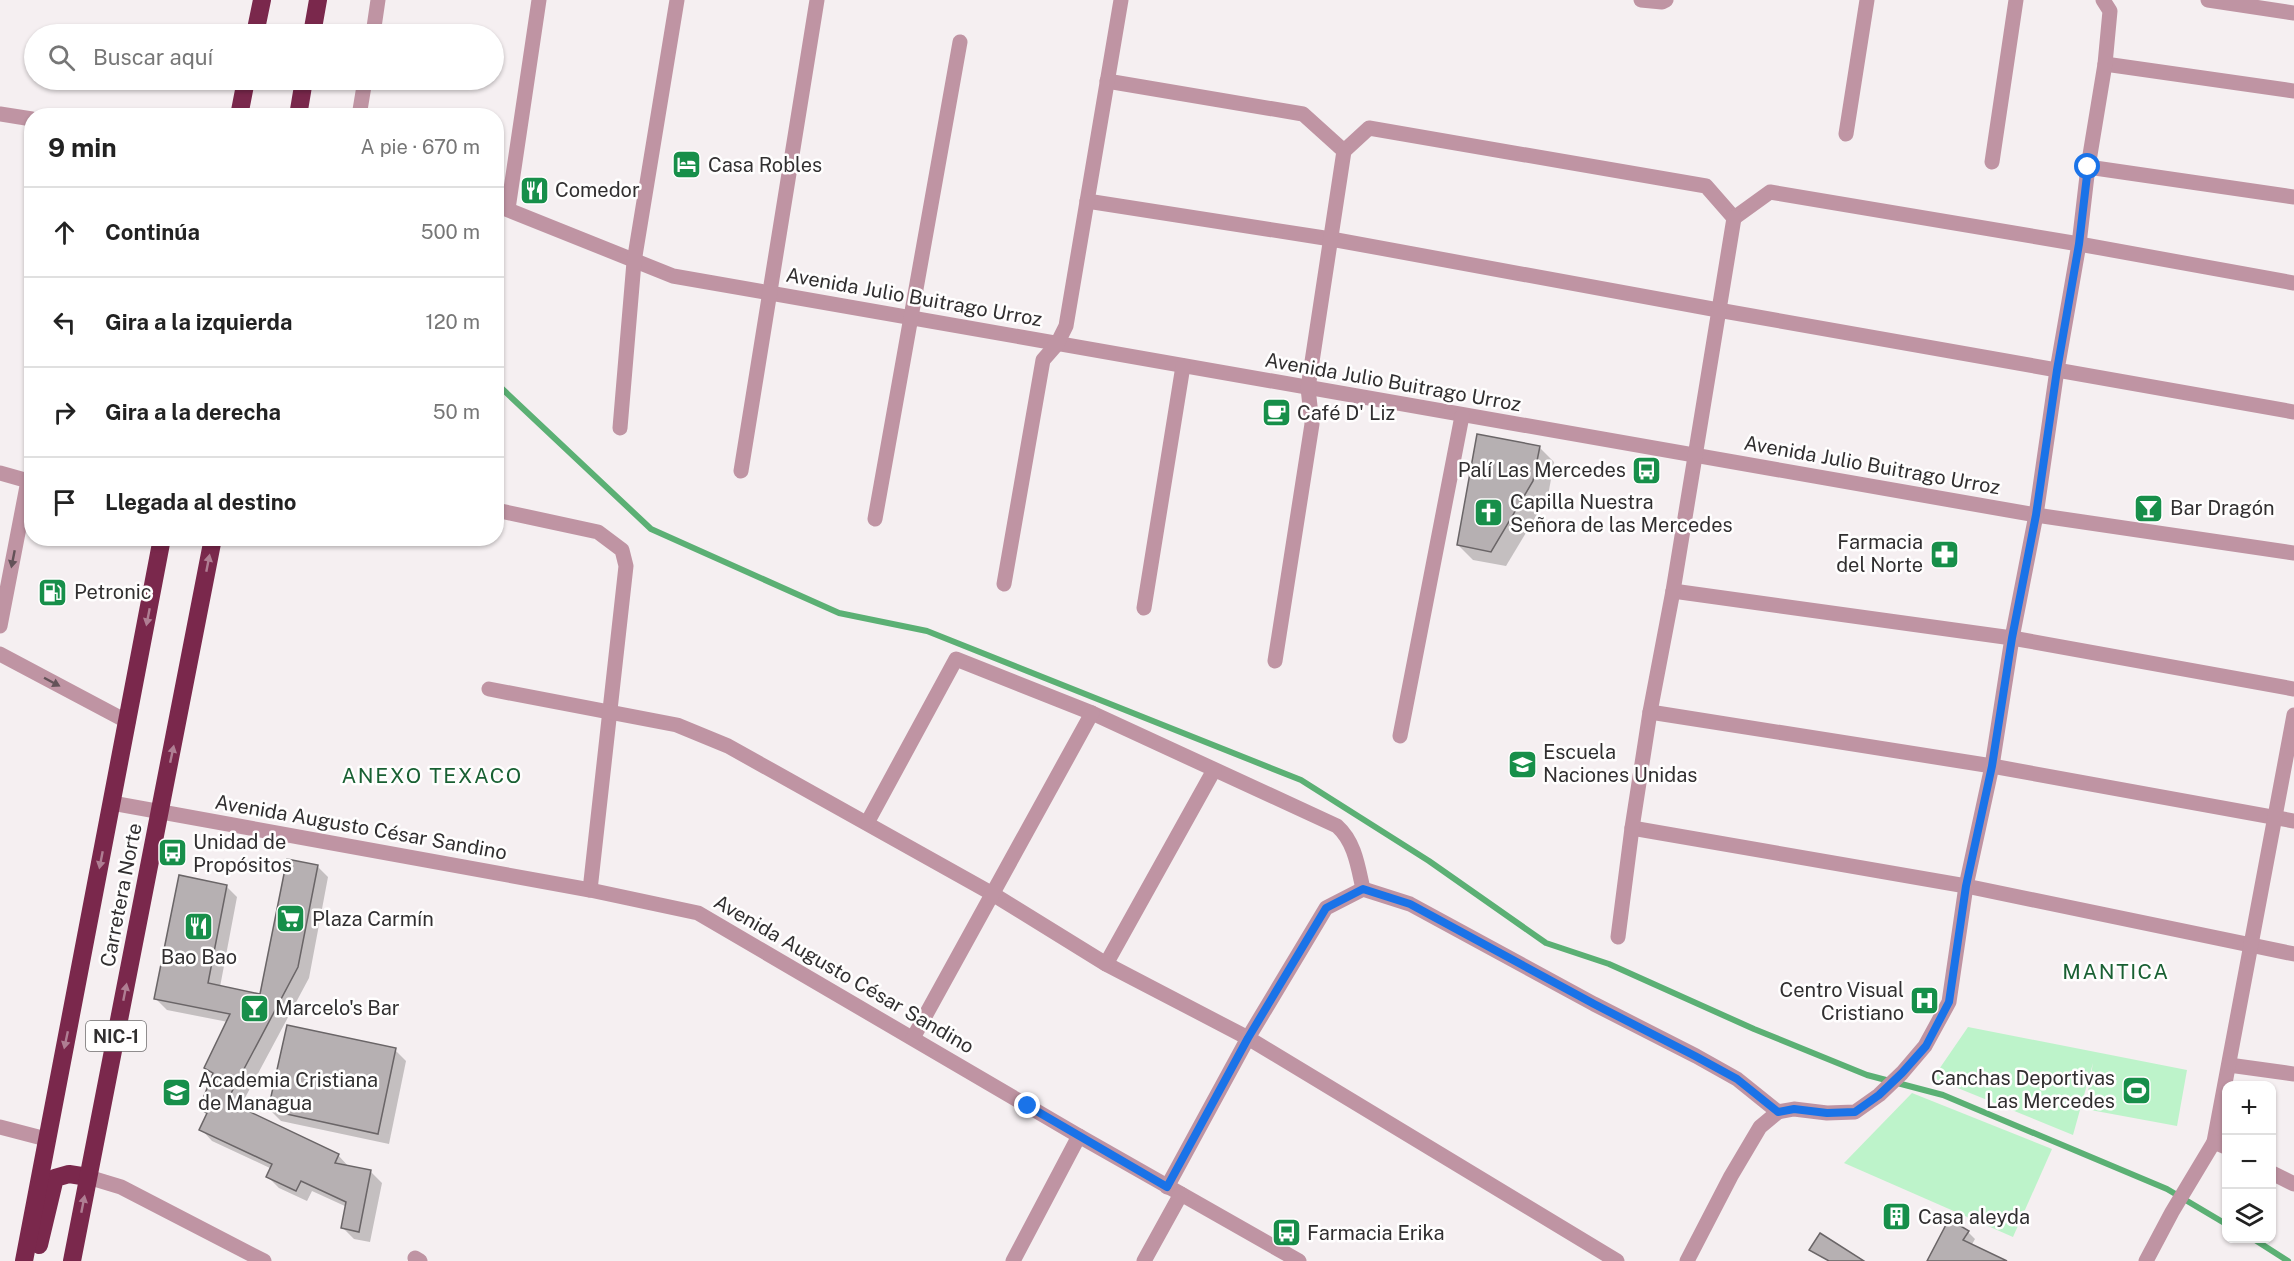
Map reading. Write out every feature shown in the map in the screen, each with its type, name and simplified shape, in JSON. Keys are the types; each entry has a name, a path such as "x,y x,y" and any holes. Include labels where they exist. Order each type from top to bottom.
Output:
{"highway":[{"path":"257,24 262,0"},
{"path":"314,24 318,0"},
{"path":"241,108 244,90"},
{"path":"299,108 302,90"},
{"path":"309,90 310,108"},
{"name":"Carretera Norte","path":"24,1261 161,546"},
{"name":"Carretera Norte","path":"72,1261 211,546"},
{"path":"35,1261 55,1178 69,1174 88,1177"}],"street":[{"path":"374,24 378,0"},
{"path":"504,196 539,0"},
{"path":"620,428 634,262 676,0"},
{"path":"741,471 817,0"},
{"path":"1004,584 1042,360 1057,344 1066,326 1121,0"},
{"path":"1641,0 1662,2 1666,0"},
{"path":"1846,134 1867,0"},
{"path":"1992,162 2016,0"},
{"path":"1687,1261 1731,1176 1760,1127 1778,1112 1794,1109 1827,1113 1855,1112 1879,1095 1926,1046 1949,1002 1966,886 1992,766 2012,638 2036,515 2057,370 2079,244 2104,64 2109,11 2103,0"},
{"path":"2208,0 2294,13"},
{"path":"875,519 960,42"},
{"path":"2104,64 2294,91"},
{"path":"1107,81 1304,114 1344,151"},
{"path":"360,108 363,90"},
{"path":"0,114 24,118"},
{"path":"1275,662 1312,424 1308,388 1344,151 1369,128 1706,186 1734,218"},
{"path":"2088,167 2294,197"},
{"path":"1618,937 1650,712 1673,591 1734,218 1770,192 2294,283"},
{"path":"1087,201 1331,239 2294,412"},
{"name":"Avenida Julio Buitrago Urroz","path":"504,208 673,276 2036,515 2294,554"},
{"path":"1144,608 1184,366"},
{"path":"1400,736 1462,416"},
{"path":"0,473 24,480"},
{"path":"0,626 24,511"},
{"path":"504,512 598,532 622,549 626,566 590,890"},
{"path":"1673,591 2012,638 2294,689"},
{"path":"0,654 128,722"},
{"path":"867,823 956,659 1092,713 1337,826 1346,834 1354,853 1363,889"},
{"path":"489,689 677,725 728,746 991,893 1106,964 1248,1038 1617,1261"},
{"path":"1650,712 1992,766 2294,821"},
{"path":"913,1038 1092,713"},
{"path":"2146,1261 2190,1182 2220,1144 2229,1065 2294,715"},
{"path":"1106,964 1214,770"},
{"name":"Avenida Augusto César Sandino","path":"112,803 590,890 698,912 1079,1136 1299,1261"},
{"path":"1632,828 1966,886 2294,954"},
{"path":"1144,1261 1174,1191 1248,1038 1326,908 1363,889 1410,904 1695,1056 1737,1079 1778,1112"},
{"path":"2229,1065 2294,1074"},
{"path":"0,1127 46,1139"},
{"path":"1013,1261 1079,1136"},
{"path":"2276,1175 2294,1184"},
{"path":"88,1177 121,1188 264,1261"}],"green space":[{"path":"1968,1027 2187,1070 2177,1126 2085,1109 2093,1063 2073,1135 1933,1078"},
{"path":"1912,1093 2052,1149 2013,1237 1844,1163"}],"building":[{"name":"Capilla Nuestra Señora de las Mercedes","path":"1477,434 1540,446 1533,481 1491,552 1457,545"},
{"path":"287,859 318,865 298,967 227,1101 339,1154 335,1163 371,1170 359,1232 341,1228 346,1202 301,1181 296,1191 266,1177 272,1164 199,1130 207,1113 199,1109 213,1073 204,1068 230,1014 154,999 179,875 227,885 208,983 260,994"},
{"path":"287,1025 396,1048 378,1134 268,1110"},
{"path":"1949,1219 1969,1231 1963,1240 2007,1261 1927,1261"},
{"path":"1820,1233 1864,1261 1829,1261 1809,1250"}],"waterway":[{"path":"504,391 651,529 839,613 927,631 1301,780 1429,861 1546,943 1609,964 1754,1029 1867,1075 1943,1095 2167,1189 2222,1222"},
{"path":"2260,1243 2288,1261"}],"place":[{"name":"Casa Robles","path":"687,165"},
{"name":"Comedor","path":"534,190"},
{"name":"Café D' Liz","path":"1276,413"},
{"name":"Palí Las Mercedes","path":"1647,470"},
{"name":"Bar Dragón","path":"2149,508"},
{"name":"Capilla Nuestra Señora de las Mercedes","path":"1489,513"},
{"name":"Farmacia del Norte","path":"1944,554"},
{"name":"Petronic","path":"53,592"},
{"name":"Escuela Naciones Unidas","path":"1522,764"},
{"name":"Unidad de Propósitos","path":"172,853"},
{"name":"Plaza Carmín","path":"291,919"},
{"name":"Bao Bao","path":"199,926"},
{"name":"Centro Visual Cristiano","path":"1925,1001"},
{"name":"Marcelo's Bar","path":"254,1008"},
{"name":"Canchas Deportivas Las Mercedes","path":"2136,1090"},
{"name":"Academia Cristiana de Managua","path":"177,1092"},
{"name":"Casa aleyda","path":"1897,1217"},
{"name":"Farmacia Erika","path":"1286,1233"}],"district":[{"name":"ANEXO TEXACO","path":"432,775"},
{"name":"MANTICA","path":"2116,971"}],"route":[{"path":"1028,1106 1167,1187 1248,1038 1308,935 1326,908 1363,889 1410,904 1695,1056 1737,1079 1778,1112 1794,1109 1827,1113 1855,1112 1879,1095 1926,1046 1949,1002 1966,886 1992,766 2012,638 2036,515 2057,370 2079,244 2088,167"}]}
